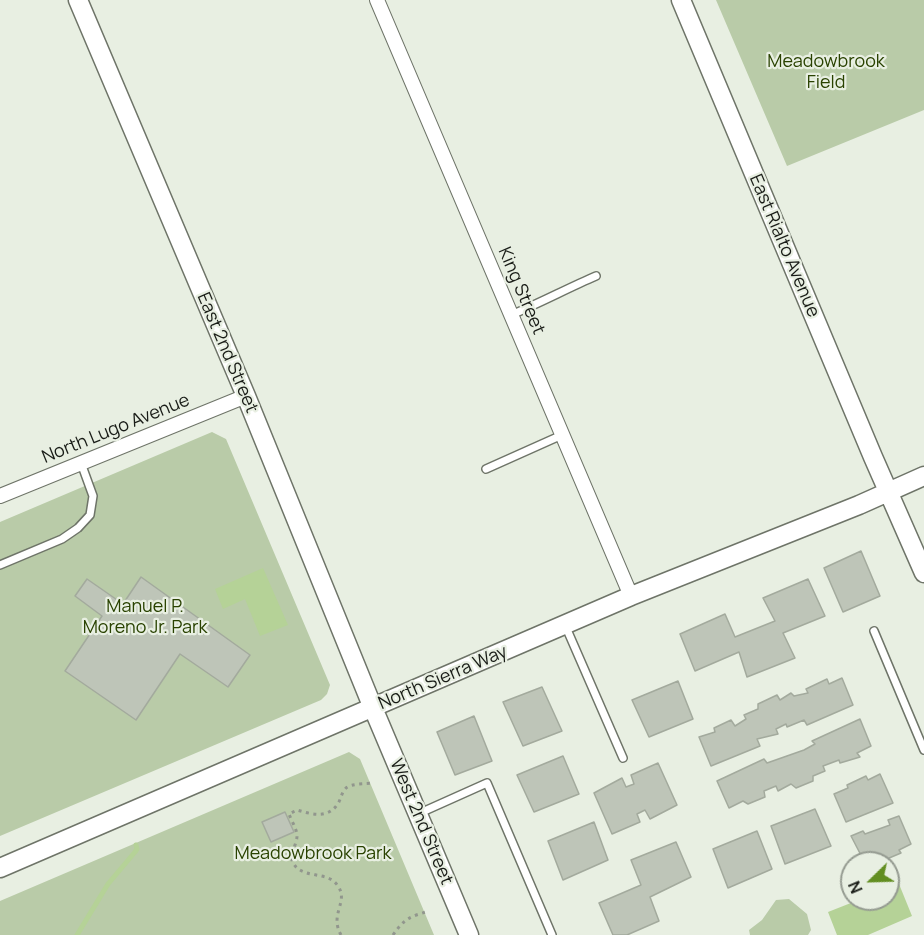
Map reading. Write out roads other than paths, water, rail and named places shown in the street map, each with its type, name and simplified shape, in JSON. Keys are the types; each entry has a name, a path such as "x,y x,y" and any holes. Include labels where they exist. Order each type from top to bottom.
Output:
{"street":[{"name":"East 2nd Street","path":"78,0 246,396 373,708"},
{"name":"King Street","path":"377,0 631,597"},
{"name":"East Rialto Avenue","path":"681,0 924,573"},
{"name":"North Lugo Avenue","path":"0,496 246,396"},
{"name":"North Sierra Way","path":"0,868 631,597 924,476"},
{"name":"West 2nd Street","path":"373,708 469,935"}],"lane":[{"path":"511,315 597,276"},
{"path":"486,469 562,435"},
{"path":"0,565 62,539 78,528 90,515 93,496 81,463"},
{"path":"565,625 623,758"},
{"path":"874,631 924,750"},
{"path":"418,814 487,783 552,935"}],"waterway":[{"path":"77,935 108,884 137,849 136,845"}],"park label":[{"name":"Meadowbrook Field","path":"826,72"},
{"name":"Manuel P. Moreno Jr. Park","path":"145,617"},
{"name":"Meadowbrook Park","path":"313,854"}]}
